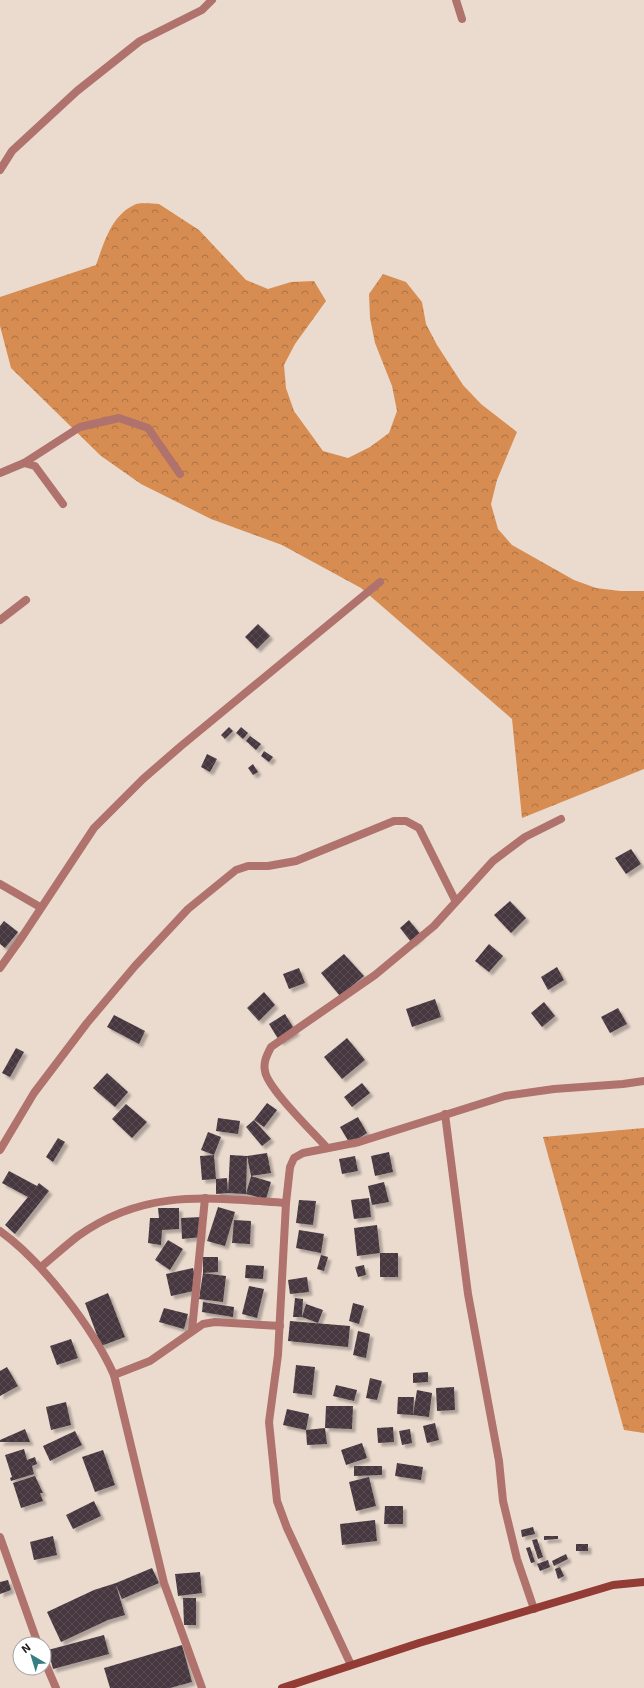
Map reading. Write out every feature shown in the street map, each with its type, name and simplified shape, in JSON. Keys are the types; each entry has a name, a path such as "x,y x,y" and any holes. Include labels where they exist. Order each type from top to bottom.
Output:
{"street":[{"path":"0,170 12,151 77,91 140,41 202,10 212,0"},
{"path":"456,0 462,19"},
{"path":"0,473 24,463 80,427 119,418 148,428 180,474"},
{"path":"24,463 35,466 63,504"},
{"path":"0,968 94,828 143,779 380,582"},
{"path":"0,620 26,600"},
{"path":"327,1148 272,1085 264,1071 265,1058 271,1047 375,975 434,926 455,900 493,861 525,837 561,819"},
{"path":"0,1150 34,1093 87,1022 135,966 188,909 236,870 248,866 268,866 296,861 394,821 406,821 419,828 455,900"},
{"path":"0,884 40,907"},
{"path":"351,1665 287,1528 277,1501 269,1422 278,1355 286,1203 290,1167 294,1158 303,1153 359,1142 504,1096 554,1089 623,1084 644,1080"},
{"path":"445,1114 468,1294 499,1461 503,1501 517,1559 534,1609"},
{"path":"41,1268 79,1236 114,1216 148,1203 205,1198 286,1203"},
{"path":"192,1330 205,1198"},
{"path":"0,1231 15,1242 41,1268 97,1344 105,1356 114,1375 164,1583 202,1688"},
{"path":"114,1375 150,1361 192,1330 203,1324 214,1322 280,1326"},
{"path":"0,1537 35,1636"},
{"path":"282,1688 351,1665 613,1585 644,1582"},
{"path":"51,1676 56,1688"}],"green space":[{"path":"137,204 159,204 199,230 246,280 268,289 291,282 314,281 326,301 295,344 284,365 286,388 294,411 323,451 348,458 370,447 389,433 397,411 392,386 375,343 370,318 369,294 383,274 406,282 422,302 426,324 437,345 463,385 481,404 517,432 497,480 491,504 498,529 512,545 574,580 596,588 620,591 644,591 644,769 522,818 512,719 361,588 282,545 211,519 141,484 101,456 11,368 0,326 0,297 96,265 109,231 119,216"},
{"path":"644,1128 644,1433 624,1430 543,1137"}],"building":[{"path":"258,624 270,636 257,649 245,637"},
{"path":"229,727 233,731 225,739 221,735"},
{"path":"241,727 248,733 243,739 236,733"},
{"path":"250,736 261,744 256,750 246,741"},
{"path":"264,751 273,757 269,762 261,756"},
{"path":"207,754 217,759 210,772 201,767"},
{"path":"253,764 258,772 253,775 248,768"},
{"path":"631,849 641,864 626,874 615,858"},
{"path":"510,901 526,918 511,933 494,915"},
{"path":"409,920 421,935 412,943 400,928"},
{"path":"4,921 18,932 5,948 0,944 0,926"},
{"path":"489,944 503,956 489,972 475,961"},
{"path":"344,954 364,976 340,996 321,973"},
{"path":"557,967 564,980 548,990 541,977"},
{"path":"299,968 305,983 289,989 283,974"},
{"path":"264,992 275,1005 259,1021 247,1008"},
{"path":"435,999 441,1017 412,1027 406,1009"},
{"path":"544,1002 555,1016 542,1027 531,1013"},
{"path":"618,1008 627,1024 610,1033 601,1017"},
{"path":"285,1014 296,1032 280,1042 269,1024"},
{"path":"114,1015 145,1031 139,1044 107,1027"},
{"path":"347,1038 365,1060 342,1079 324,1057"},
{"path":"16,1048 24,1052 10,1077 2,1073"},
{"path":"107,1073 128,1092 115,1107 93,1088"},
{"path":"362,1083 370,1093 352,1107 344,1097"},
{"path":"267,1103 277,1110 264,1127 254,1120"},
{"path":"126,1104 147,1122 132,1138 112,1119"},
{"path":"358,1117 367,1133 350,1144 340,1127"},
{"path":"218,1118 240,1121 238,1134 216,1131"},
{"path":"254,1120 271,1139 262,1146 246,1127"},
{"path":"208,1132 221,1137 214,1155 201,1150"},
{"path":"58,1138 65,1142 53,1162 46,1157"},
{"path":"389,1152 393,1172 375,1176 371,1156"},
{"path":"267,1153 271,1173 251,1176 247,1156"},
{"path":"214,1155 216,1179 202,1180 200,1156"},
{"path":"230,1155 247,1156 246,1194 228,1193"},
{"path":"355,1156 358,1171 342,1174 339,1159"},
{"path":"9,1171 37,1186 39,1183 49,1191 15,1234 5,1225 28,1197 2,1183"},
{"path":"251,1176 271,1182 266,1199 246,1194"},
{"path":"227,1178 228,1193 216,1194 216,1179"},
{"path":"384,1182 389,1202 372,1205 368,1186"},
{"path":"369,1198 371,1217 354,1219 351,1200"},
{"path":"299,1200 316,1201 313,1225 296,1223"},
{"path":"218,1207 235,1212 225,1246 207,1241"},
{"path":"158,1208 179,1208 179,1229 162,1230 161,1245 148,1243 150,1218 159,1218"},
{"path":"201,1217 202,1237 182,1239 181,1218"},
{"path":"234,1220 251,1221 250,1244 232,1243"},
{"path":"377,1225 380,1253 357,1256 354,1228"},
{"path":"299,1230 324,1234 321,1253 296,1248"},
{"path":"168,1240 183,1249 170,1270 155,1260"},
{"path":"380,1253 398,1253 398,1277 380,1277"},
{"path":"321,1255 328,1257 324,1271 317,1269"},
{"path":"203,1257 218,1257 218,1272 203,1273"},
{"path":"246,1265 264,1266 263,1279 245,1278"},
{"path":"364,1265 366,1275 358,1277 355,1267"},
{"path":"193,1268 198,1290 171,1296 166,1274"},
{"path":"203,1273 226,1276 223,1302 199,1299"},
{"path":"307,1277 309,1292 290,1294 288,1280"},
{"path":"249,1286 264,1289 257,1318 242,1314"},
{"path":"108,1293 125,1337 101,1346 85,1303"},
{"path":"295,1298 303,1299 302,1317 293,1317"},
{"path":"203,1302 234,1307 233,1317 202,1312"},
{"path":"353,1303 364,1306 359,1324 349,1321"},
{"path":"306,1304 323,1310 318,1323 302,1317"},
{"path":"164,1308 188,1314 184,1329 159,1322"},
{"path":"290,1321 350,1326 348,1347 288,1341"},
{"path":"358,1331 370,1334 366,1358 353,1355"},
{"path":"71,1339 78,1358 57,1365 50,1346"},
{"path":"296,1365 315,1367 312,1395 293,1393"},
{"path":"7,1367 18,1386 0,1396 0,1371"},
{"path":"428,1372 428,1382 413,1383 413,1373"},
{"path":"370,1378 382,1381 377,1400 366,1398"},
{"path":"336,1385 357,1390 354,1401 333,1396"},
{"path":"454,1387 455,1410 437,1411 436,1388"},
{"path":"417,1390 432,1393 429,1417 413,1415"},
{"path":"398,1397 414,1397 413,1415 397,1414"},
{"path":"66,1402 71,1425 51,1430 46,1407"},
{"path":"326,1406 353,1406 352,1429 325,1428"},
{"path":"287,1409 309,1414 306,1430 283,1425"},
{"path":"435,1423 439,1440 427,1443 423,1426"},
{"path":"393,1427 394,1442 378,1443 377,1428"},
{"path":"325,1428 327,1444 307,1445 306,1430"},
{"path":"25,1429 30,1442 0,1442 0,1440"},
{"path":"410,1429 412,1443 402,1445 399,1431"},
{"path":"75,1431 82,1445 50,1461 43,1446"},
{"path":"362,1443 367,1458 346,1465 341,1450"},
{"path":"24,1449 27,1460 35,1457 37,1464 32,1466 34,1474 11,1481 10,1478 12,1477 5,1455"},
{"path":"103,1450 115,1485 95,1492 82,1457"},
{"path":"397,1463 423,1467 421,1480 395,1476"},
{"path":"354,1466 382,1466 382,1475 354,1476"},
{"path":"35,1476 43,1493 40,1493 43,1501 21,1508 13,1483"},
{"path":"369,1477 376,1506 356,1511 349,1482"},
{"path":"94,1501 101,1516 73,1529 66,1515"},
{"path":"385,1506 403,1506 403,1524 384,1524"},
{"path":"375,1520 377,1541 342,1545 340,1524"},
{"path":"533,1527 535,1534 522,1537 521,1530"},
{"path":"53,1536 57,1555 34,1560 30,1542"},
{"path":"544,1536 558,1536 558,1539 544,1540"},
{"path":"537,1539 543,1557 538,1559 532,1540"},
{"path":"576,1544 588,1544 588,1551 576,1551"},
{"path":"530,1547 535,1562 531,1563 526,1548"},
{"path":"566,1554 568,1559 554,1566 552,1561"},
{"path":"548,1560 550,1567 540,1571 537,1564"},
{"path":"560,1567 564,1576 558,1579 555,1569"},
{"path":"152,1568 159,1583 122,1599 116,1585 125,1615 108,1620 61,1642 47,1612 94,1590 116,1583"},
{"path":"200,1572 202,1593 178,1596 175,1574"},
{"path":"8,1580 11,1590 0,1594 0,1582"},
{"path":"183,1598 196,1598 196,1625 184,1625"},
{"path":"104,1635 109,1654 53,1669 52,1649"},
{"path":"182,1645 192,1682 170,1688 110,1688 104,1668"}]}
